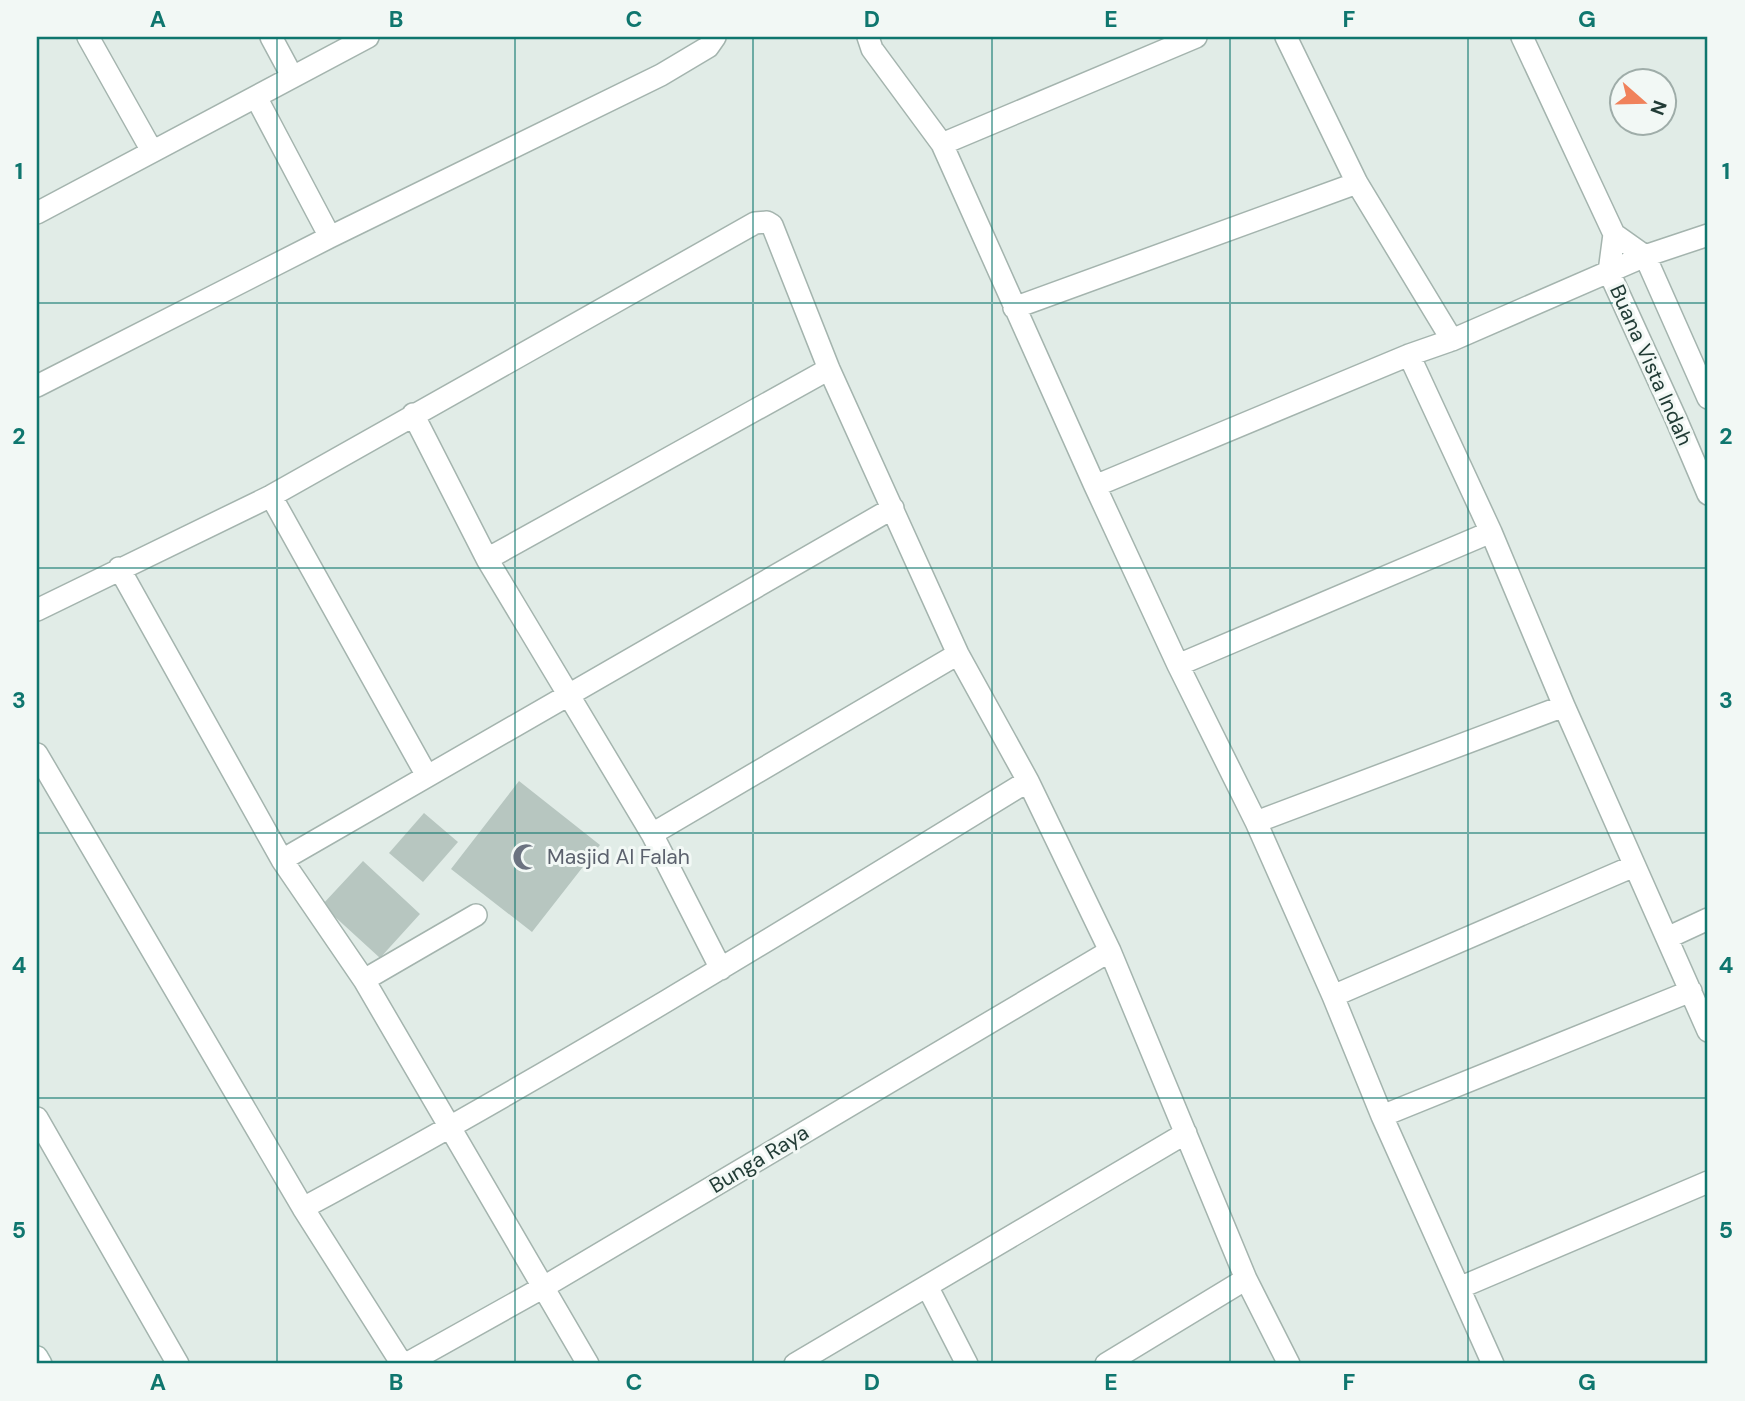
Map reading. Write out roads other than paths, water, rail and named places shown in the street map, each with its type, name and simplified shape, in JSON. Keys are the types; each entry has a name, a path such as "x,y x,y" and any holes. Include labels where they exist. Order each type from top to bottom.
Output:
{"street":[{"path":"88,37 152,151"},
{"path":"271,37 292,76"},
{"path":"37,213 368,37"},
{"path":"37,386 330,237 661,75 708,47 715,37"},
{"path":"868,37 872,49 942,145 1178,665 1256,822 1333,996 1382,1116 1493,1364"},
{"path":"942,145 1196,37"},
{"path":"1286,37 1357,183 1452,340"},
{"name":"Buana Vista Indah","path":"1522,37 1614,234 1645,256 1708,398"},
{"path":"256,97 330,237"},
{"path":"1014,308 1357,183"},
{"path":"37,610 271,496 755,223 772,225 829,369 958,654 1028,781 1110,951 1246,1279 1289,1364"},
{"name":"Buana Vista Indah","path":"1614,234 1609,272 1708,494"},
{"path":"1096,486 1409,355 1452,340 1645,256 1708,235"},
{"path":"1409,355 1491,532 1564,706 1708,1031"},
{"path":"486,559 829,369"},
{"path":"413,414 486,559 652,834 721,969"},
{"path":"271,496 428,776"},
{"path":"282,860 893,508"},
{"path":"1178,665 1491,532"},
{"path":"119,568 282,860 364,980 542,1288 589,1364"},
{"path":"652,834 958,654"},
{"path":"1256,822 1564,706"},
{"path":"37,754 303,1208 404,1364"},
{"path":"303,1208 450,1129 721,969 1028,781"},
{"path":"1333,996 1634,866"},
{"path":"364,980 476,915"},
{"path":"1667,937 1708,919"},
{"name":"Bunga Raya","path":"404,1364 542,1288 1110,951"},
{"path":"1382,1116 1691,991"},
{"path":"37,1118 178,1364"},
{"path":"795,1364 1186,1133"},
{"path":"1459,1288 1708,1182"},
{"path":"1106,1364 1246,1279"},
{"path":"927,1286 967,1364"},
{"path":"37,1357 41,1364"}],"place":[{"name":"Masjid Al Falah","path":"526,857"}]}
